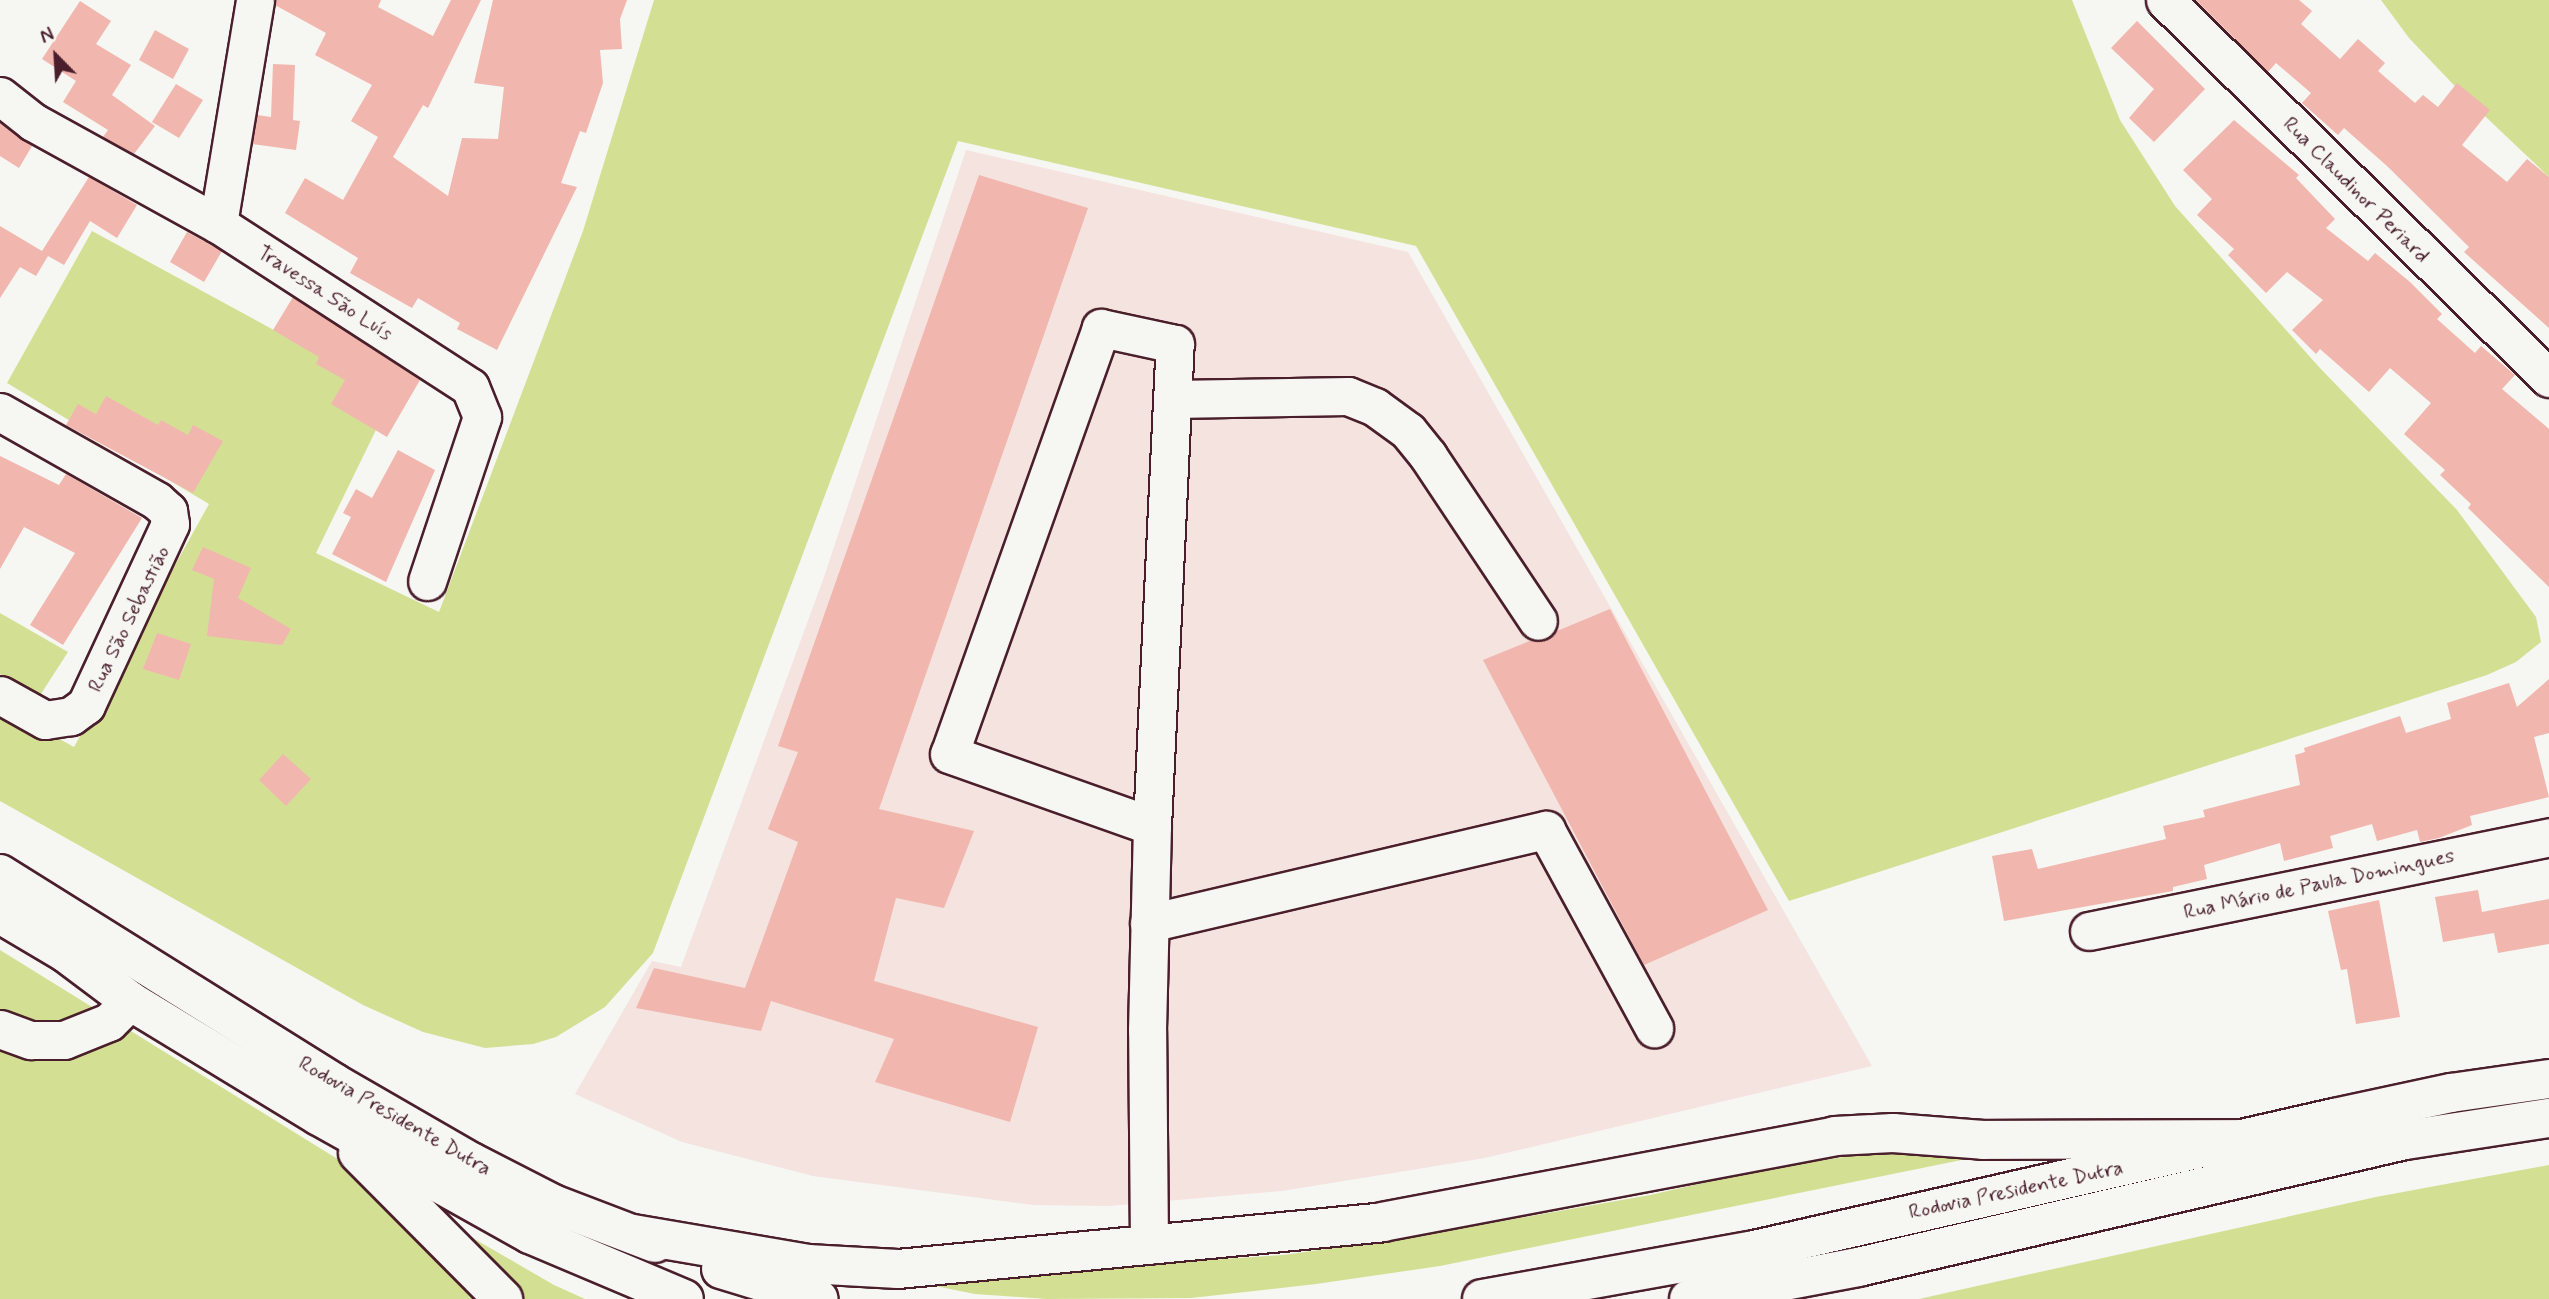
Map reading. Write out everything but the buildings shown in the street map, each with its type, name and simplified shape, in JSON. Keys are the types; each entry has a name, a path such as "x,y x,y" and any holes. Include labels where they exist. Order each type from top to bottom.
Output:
{"highway":[{"name":"Rodovia Presidente Dutra","path":"0,874 334,1083 471,1162 553,1204 738,1275 819,1299"},
{"name":"Rodovia Presidente Dutra","path":"0,914 66,953 130,1001 318,1116 530,1234 684,1299"},
{"path":"2334,1118 2414,1093 2549,1062"},
{"name":"Rodovia Presidente Dutra","path":"1482,1299 1750,1251 2334,1118 2451,1093 2549,1079"},
{"path":"318,1116 503,1299"},
{"name":"Rodovia Presidente Dutra","path":"1689,1299 1858,1267 2404,1140 2549,1118"},
{"path":"633,1234 808,1264 898,1269 1382,1222 1835,1136 1893,1133 1983,1140 2245,1139"}],"street":[{"path":"218,224 255,0"},
{"name":"Rua Claudinor Periard","path":"2165,0 2549,378"},
{"name":"Travessa São Luís","path":"0,96 33,122 218,224 465,383 476,394 481,421 427,581"},
{"path":"1149,1245 1149,923 1175,344 1101,328 949,754 1152,826"},
{"path":"1173,399 1348,396 1375,407 1408,431 1428,456 1538,621"},
{"name":"Rua São Sebastião","path":"0,412 158,501 170,517 163,547 82,709 45,720 0,695"},
{"path":"1149,923 1546,830 1654,1028"},
{"name":"Rua Mário de Paula Domingues","path":"2089,931 2549,837"},
{"path":"0,1029 31,1040 64,1040 109,1022 130,1001"}],"shaded area":[{"path":"966,150 1408,252 1872,1066 1485,1158 1282,1191 1109,1206 1033,1205 813,1176 682,1142 575,1094 652,961 681,967 824,577"}],"green space":[{"path":"654,0 2072,0 2120,120 2175,206 2319,367 2457,510 2536,617 2541,642 2516,662 2487,675 1789,901 1416,246 958,141 653,953 605,1007 556,1037 533,1044 485,1048 423,1032 363,1005 0,801 0,706 74,747 209,504 7,383 92,231 393,395 316,553 439,612 583,231"},
{"path":"2381,0 2549,0 2549,177 2469,101 2409,38"},
{"path":"0,613 68,652 39,697 0,674"},
{"path":"0,950 352,1168 487,1299 0,1299"},
{"path":"2001,1152 1440,1266 1316,1284 1191,1298 1047,1299 975,1294 905,1280 1283,1255 1406,1238 1650,1195 1764,1169 1870,1153"},
{"path":"2549,1165 2549,1299 1919,1299 2376,1197"},
{"path":"459,1230 554,1285 585,1299 520,1299"}]}
